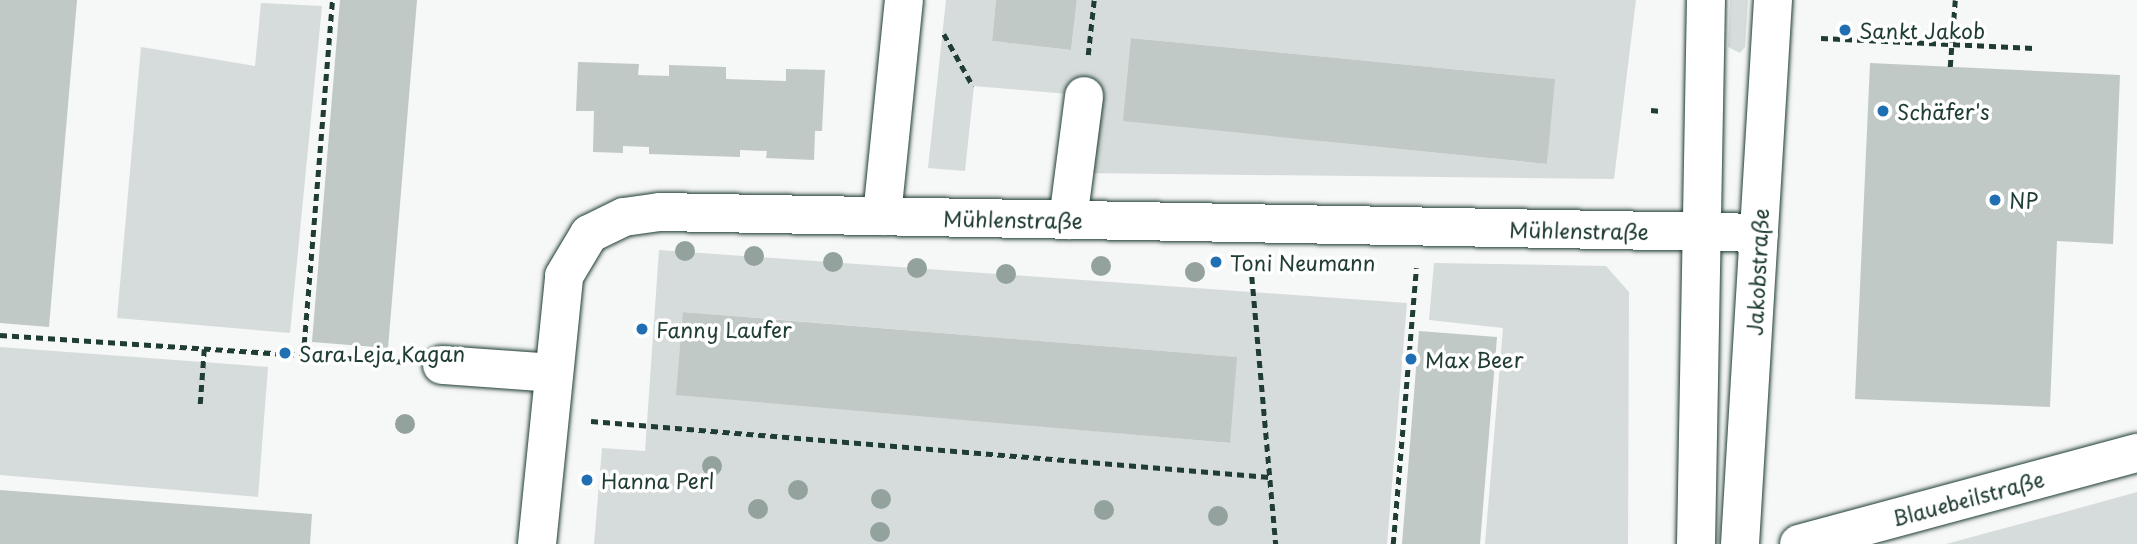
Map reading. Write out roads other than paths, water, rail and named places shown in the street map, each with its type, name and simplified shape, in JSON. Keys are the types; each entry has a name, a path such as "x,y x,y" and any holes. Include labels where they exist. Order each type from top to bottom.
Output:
{"street":[{"path":"882,216 905,0"},
{"path":"1696,544 1706,0"},
{"name":"Jakobstraße","path":"1740,544 1773,0"},
{"path":"1068,220 1084,96"},
{"name":"Mühlenstraße","path":"537,544 553,373 569,263 589,234 606,223 660,212 1759,233"},
{"path":"442,365 553,373"},
{"name":"Blauebeilstraße","path":"1799,544 2137,453"}],"place":[{"name":"Sankt Jakob","path":"1845,30"},
{"name":"Schäfer's","path":"1883,111"},
{"name":"NP","path":"1995,200"},
{"name":"Toni Neumann","path":"1216,262"},
{"name":"Fanny Laufer","path":"642,329"},
{"name":"Sara Leja Kagan","path":"285,353"},
{"name":"Max Beer","path":"1411,359"},
{"name":"Hanna Perl","path":"587,480"}]}
